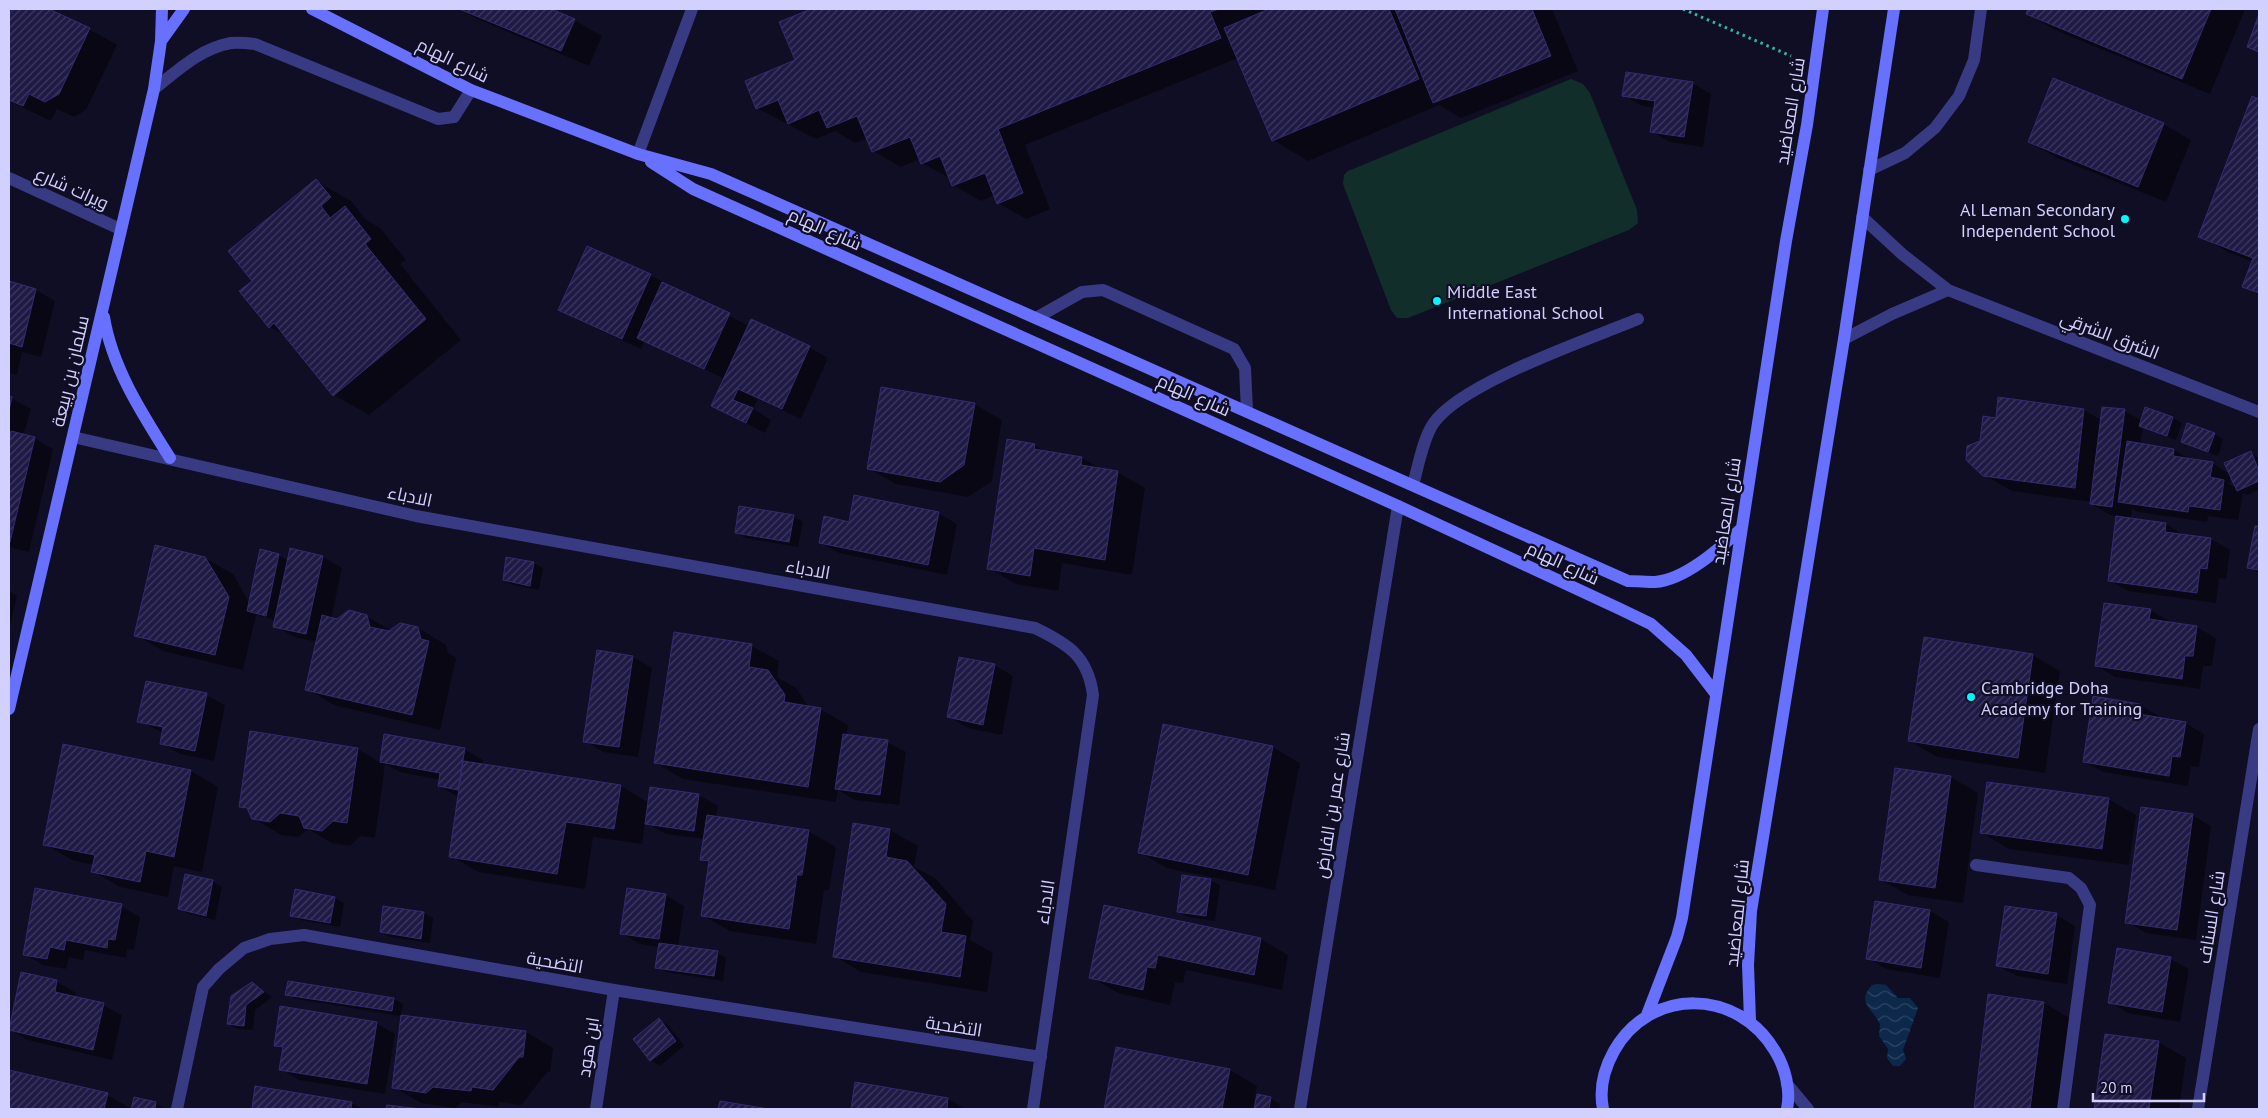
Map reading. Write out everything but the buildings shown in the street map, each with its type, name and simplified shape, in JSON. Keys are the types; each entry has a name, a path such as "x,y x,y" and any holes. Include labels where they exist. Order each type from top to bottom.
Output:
{"street":[{"name":"سلمان بن ربيعة","path":"9,709 154,89 161,41 162,9"},
{"name":"سلمان بن ربيعة","path":"161,41 184,9"},
{"name":"شارع الهام","path":"312,9 471,90 638,154 711,174 1628,581 1657,582 1688,571 1716,552 1741,529"},
{"path":"638,154 692,9"},
{"name":"شارع المعاضيد","path":"1646,1015 1677,937 1682,918 1741,529 1824,9"},
{"name":"شارع المعاضيد","path":"1750,1020 1748,965 1751,911 1844,340 1894,9"},
{"path":"1869,170 1904,153 1935,128 1958,96 1974,60 1982,9"},
{"path":"154,89 188,62 211,48 232,42 255,44 438,119 454,117 471,90"},
{"name":"شارع الهام","path":"638,154 693,189 1398,506 1651,624 1686,655 1716,694"},
{"name":"ويرات شارع","path":"9,178 120,229"},
{"name":"الشرق الشرقي","path":"1862,217 1902,254 1948,290 2259,412"},
{"path":"1036,318 1082,292 1103,290 1234,349 1245,368 1247,411"},
{"path":"1844,340 1892,314 1948,290"},
{"path":"103,310 106,331 115,358 143,415 170,458"},
{"path":"1412,485 1432,425 1441,414 1463,397 1535,361 1638,320"},
{"name":"الادباء","path":"73,437 416,516 1035,628 1065,643 1080,657 1091,678 1093,695 1033,1109"},
{"name":"شارع عمر بن الفارض","path":"1300,1109 1398,506"},
{"name":"شارع السناف","path":"2198,1109 2259,729"},
{"path":"1976,865 2069,878 2081,888 2090,905 2063,1109"},
{"name":"التضحية","path":"177,1109 203,988 219,969 244,948 270,939 304,935 614,990 1041,1057"},
{"name":"ابن هود","path":"596,1109 614,990"},
{"path":"1603,1109 1600,1096 1606,1064 1622,1036 1646,1015 1681,1003 1718,1005 1750,1020 1768,1038 1781,1060 1788,1084 1787,1109"},
{"path":"1788,1084 1808,1109"}],"path":[{"path":"1684,9 1815,67"}],"green space":[{"path":"1571,79 1583,84 1590,93 1637,210 1638,223 1629,230 1408,318 1397,318 1391,310 1343,184 1344,175 1348,171"}],"water":[{"path":"1872,985 1886,985 1898,998 1910,998 1918,1008 1903,1050 1906,1059 1900,1066 1893,1066 1887,1058 1888,1049 1879,1036 1880,1024 1865,1001 1867,991"}],"place":[{"name":"Al Leman Secondary Independent School","path":"2125,219"},
{"name":"Middle East International School","path":"1437,301"},
{"name":"Cambridge Doha Academy for Training","path":"1971,697"}]}
